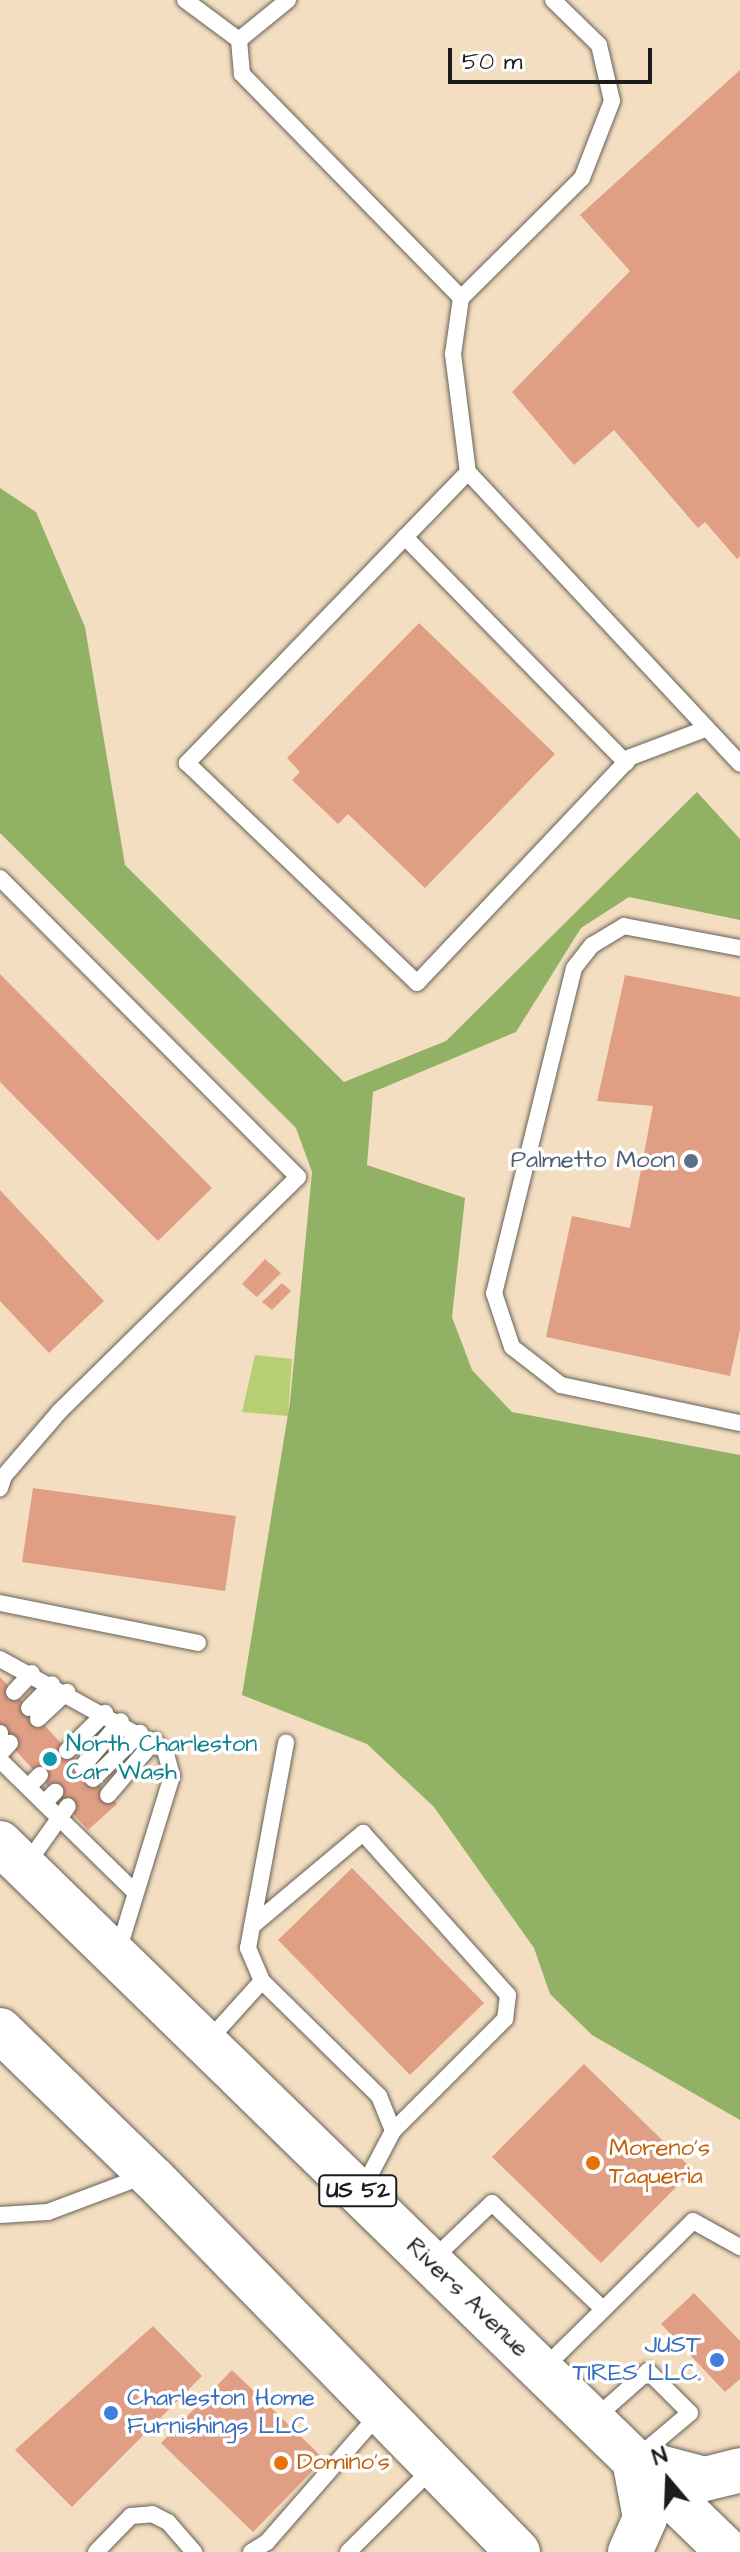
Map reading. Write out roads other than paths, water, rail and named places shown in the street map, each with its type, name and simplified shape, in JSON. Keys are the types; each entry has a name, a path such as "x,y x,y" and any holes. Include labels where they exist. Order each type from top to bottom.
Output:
{"main road":[{"name":"Rivers Avenue","path":"7,1851 728,2552"},
{"path":"0,2030 149,2174 433,2467 517,2547"},
{"path":"630,2552 645,2518 634,2460 705,2479 740,2470"}],"lane":[{"path":"185,0 239,40 242,74 461,298"},
{"path":"239,40 288,0"},
{"path":"553,0 599,45 612,101 582,178 461,298 453,354 468,472 740,764"},
{"path":"468,472 187,763 417,983 626,763 705,729"},
{"path":"405,537 626,763"},
{"path":"0,878 298,1177 59,1412 4,1476 0,1488"},
{"path":"740,948 624,926 592,945 574,968 494,1293 512,1347 561,1385 740,1423"},
{"path":"0,1603 198,1643"},
{"path":"1,1678 8,1662 121,1721 165,1750 172,1776 116,1956"},
{"path":"14,1692 32,1673"},
{"path":"33,1714 60,1688"},
{"path":"67,1751 105,1713"},
{"path":"121,1721 87,1773 148,1737"},
{"path":"108,1795 148,1737"},
{"path":"286,1742 248,1948 262,1981 379,2096 393,2131"},
{"path":"2,1745 135,1892"},
{"path":"7,1851 63,1812"},
{"path":"252,1926 363,1833 508,1995 505,2019 393,2131 361,2194"},
{"path":"206,2043 262,1981"},
{"path":"0,2215 48,2212 149,2174"},
{"path":"430,2261 492,2203 603,2309"},
{"path":"542,2370 693,2221 740,2247"},
{"path":"593,2420 648,2371 690,2413 634,2460"},
{"path":"251,2552 267,2542 381,2412"},
{"path":"348,2552 433,2467"},
{"path":"96,2552 131,2516 152,2514 168,2522 194,2552"}],"place":[{"name":"Palmetto Moon","path":"691,1161"},
{"name":"North Charleston Car Wash","path":"50,1759"},
{"name":"Moreno's Taqueria","path":"593,2163"},
{"name":"JUST TIRES LLC.","path":"717,2360"},
{"name":"Charleston Home Furnishings LLC","path":"111,2413"},
{"name":"Domino's","path":"281,2463"}]}
